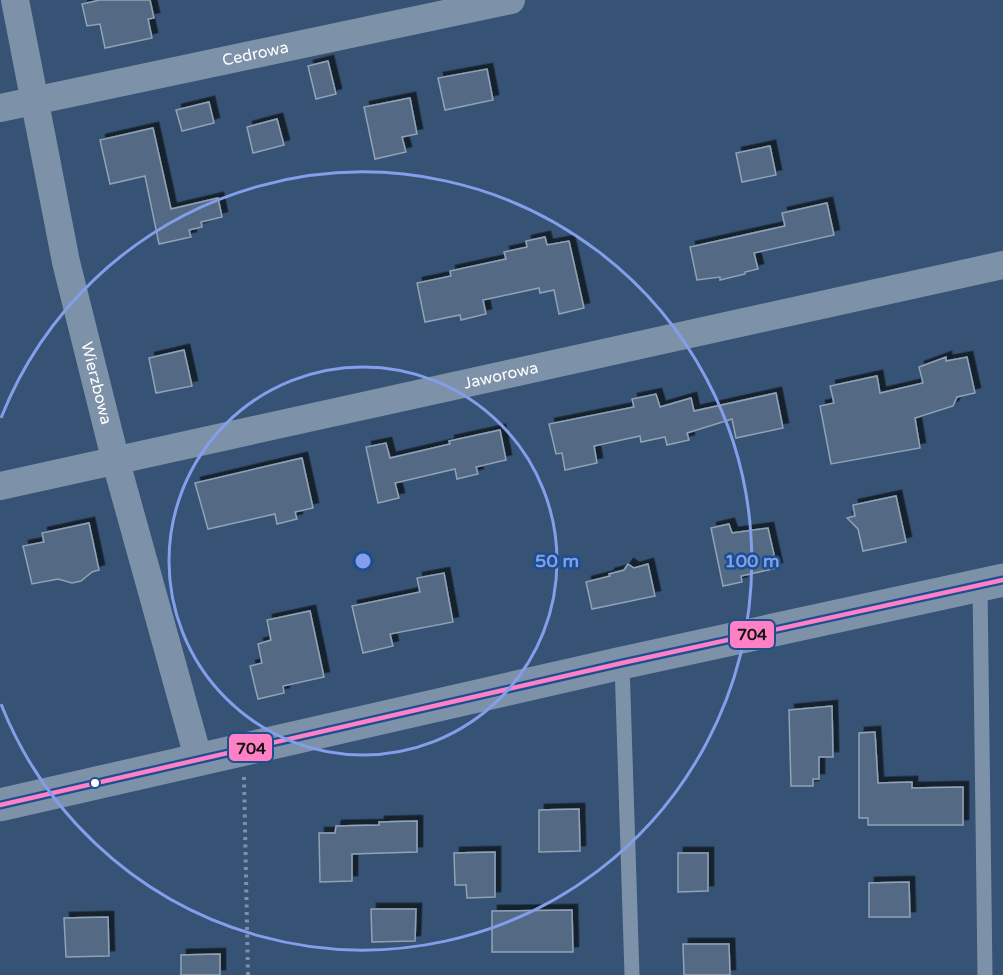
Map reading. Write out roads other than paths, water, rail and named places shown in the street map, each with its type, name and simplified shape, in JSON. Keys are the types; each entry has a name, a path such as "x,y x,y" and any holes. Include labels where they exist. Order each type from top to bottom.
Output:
{"street":[{"name":"Wierzbowa","path":"15,0 66,262 116,462 199,761"},
{"name":"Cedrowa","path":"0,108 511,0"},
{"name":"Jaworowa","path":"0,486 1003,266"},
{"path":"0,805 622,663 992,583"}],"lane":[{"path":"985,975 992,583"},
{"path":"622,663 632,975"}]}
